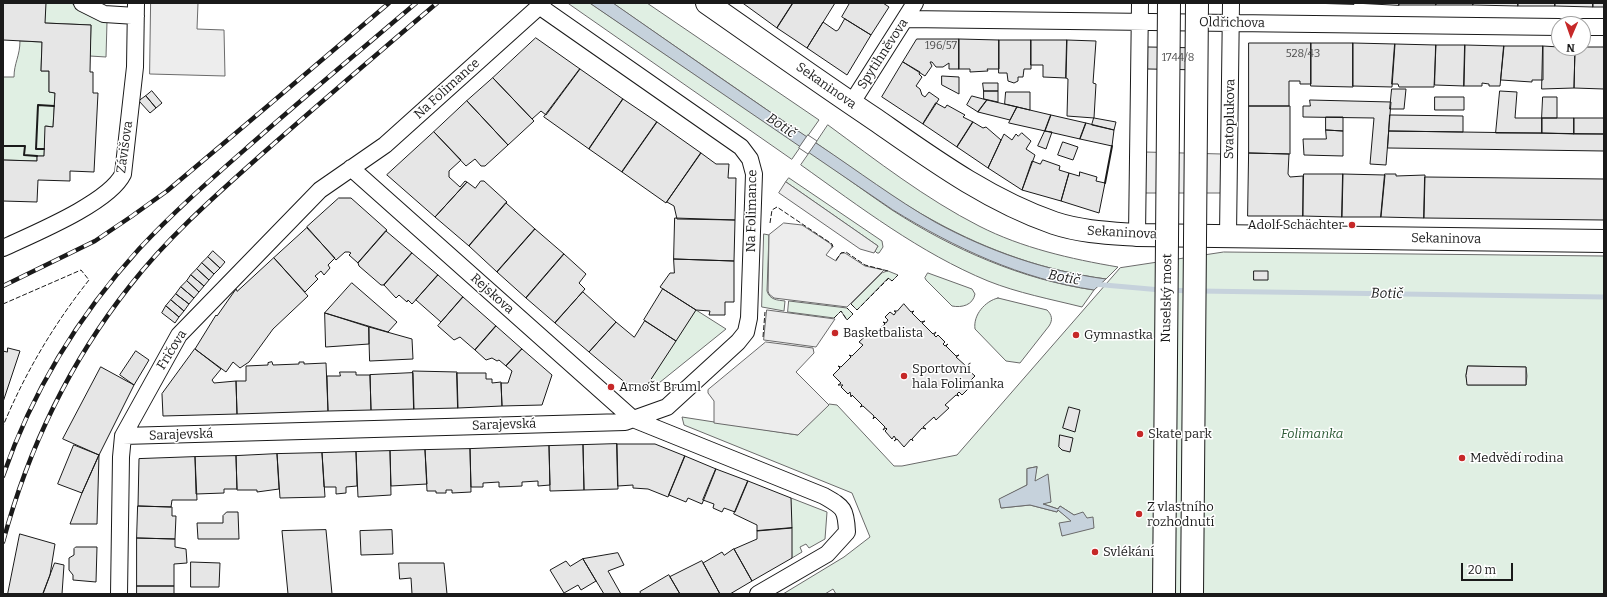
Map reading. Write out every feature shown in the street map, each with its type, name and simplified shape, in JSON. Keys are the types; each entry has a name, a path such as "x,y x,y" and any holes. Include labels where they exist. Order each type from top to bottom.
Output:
{"main road":[{"name":"Sekaninova","path":"707,3 939,164 986,193 1053,223 1068,227 1099,233 1137,235 1604,241"},
{"name":"Nuselský most","path":"1164,594 1169,3"},
{"name":"Nuselský most","path":"1192,594 1197,3"}],"street":[{"path":"82,3 104,14 136,9"},
{"name":"Spytihněvova","path":"851,104 915,3"},
{"path":"1137,235 1140,3"},
{"name":"Svatoplukova","path":"1228,235 1231,3"},
{"name":"Na Folimance","path":"351,168 385,145 541,5 741,147 753,165 754,184 749,318 746,332 738,342 667,407 633,419"},
{"name":"Závišova","path":"3,248 75,213 112,189 120,181 123,174 133,84 136,9"},
{"name":"Oldřichova","path":"906,19 1551,27"},
{"path":"1591,27 1604,27"},
{"name":"Rejskova","path":"351,168 633,419"},
{"name":"Fričova","path":"119,594 121,457 123,436 179,335 320,190 351,168"},
{"path":"633,419 824,496 841,506 846,517 847,532 827,554 758,594"},
{"name":"Sarajevská","path":"123,436 625,422 633,419"}],"green space":[{"path":"46,3 71,3 107,22 106,57 90,56 91,25 45,23"},
{"path":"568,3 590,3 801,146 792,159"},
{"path":"613,3 647,3 819,120 807,137"},
{"path":"20,41 42,42 41,71 49,71 49,92 55,93 53,127 46,126 44,156 37,156 37,161 3,160 3,77 14,77"},
{"path":"828,125 921,192 959,215 995,234 1047,252 1118,267 1106,279 1062,271 1040,265 997,251 976,242 905,204 816,143"},
{"path":"810,152 892,210 939,238 1015,271 1041,279 1094,290 1082,307 1011,289 963,270 938,257 891,228 801,165"},
{"path":"789,178 882,241 883,247 879,253 875,251 878,246 786,182"},
{"path":"764,234 769,235 767,291 772,298 785,301 784,311 762,307"},
{"name":"Folimanka","path":"1224,252 1604,256 1604,594 836,594 833,589 825,594 783,594 844,557 870,537 852,493 684,425 682,417 798,435 829,404 837,405 894,466 902,466 957,455 1120,268","holes":["1468,366 1526,367 1526,385 1468,385 1466,376","1037,467 1034,481 1051,502 1041,503 1058,509 1060,506 1074,515 1087,518 1062,536 1072,521 1058,510 1057,512 1030,505 1001,508 1000,499 1027,485 1027,469"]},
{"path":"888,271 898,275 892,281 888,278 857,310 851,304 882,273"},
{"path":"928,273 972,289 975,294 974,298 966,305 960,307 952,306 926,280 925,278"},
{"path":"998,298 1047,310 1051,316 1049,326 1020,363 1006,361 975,329 976,319 981,309 984,305"},
{"path":"789,301 847,308 853,314 847,320 841,311 834,318 788,312"},
{"path":"696,310 726,329 654,387 644,390"},
{"path":"791,498 827,512 825,539 809,548 806,544 800,547 802,552 792,558"}],"shaded area":[{"path":"151,3 198,3 197,29 224,30 225,76 150,74"},
{"path":"1145,152 1222,154 1221,193 1145,193"},
{"path":"786,182 878,246 874,253 860,249 779,193"},
{"path":"784,223 802,225 831,244 832,247 826,255 836,261 841,253 845,253 865,266 884,270 847,307 774,298 768,291 769,235"},
{"path":"767,310 835,319 816,347 764,340"},
{"path":"766,342 813,348 814,353 796,372 829,405 798,435 714,423 714,401 708,393 708,390"}],"water":[{"path":"590,3 613,3 877,185 935,222 976,242 1018,258 1061,271 1106,279 1094,290 1067,285 1015,270 989,260 940,237 893,210"},
{"path":"1037,467 1035,481 1048,474 1051,502 1043,504 1058,509 1060,506 1074,515 1083,512 1087,518 1093,517 1094,528 1062,536 1059,523 1071,521 1058,510 1057,512 1030,505 1001,508 999,499 1027,485 1027,469"}],"pier":[{"path":"808,135 817,141 808,154 799,148"}],"building":[{"path":"3,3 46,3 45,23 91,25 90,72 93,72 93,93 98,93 94,172 70,171 70,181 38,180 37,202 3,201 3,160 37,161 37,156 44,156 45,126 53,127 55,93 49,92 49,71 41,71 42,42 3,40"},
{"path":"793,3 777,28 744,4"},
{"path":"793,3 835,3 807,48 777,28"},
{"path":"850,3 883,3 889,7 871,35 842,17"},
{"path":"1310,3 1354,3 1354,4"},
{"path":"1354,3 1399,3 1399,5"},
{"path":"1399,3 1436,3 1436,5 1399,5"},
{"path":"1436,3 1473,3 1473,5 1436,5"},
{"path":"1473,3 1518,3 1518,6 1473,5"},
{"path":"1518,3 1555,3 1555,6 1518,6"},
{"path":"1555,3 1593,3 1593,7 1555,6"},
{"path":"1593,3 1604,3 1604,7 1593,7"},
{"path":"845,19 871,35 847,75 807,48 823,22 836,31"},
{"path":"536,38 580,69 546,115 541,111 532,119 493,78"},
{"path":"917,39 959,39 959,69 949,69 949,63 943,67 936,67 932,62 930,62 932,66 925,76 903,62"},
{"path":"959,39 999,40 999,69 987,69 988,71 970,72 970,69 959,69"},
{"path":"999,40 1031,40 1031,69 1024,69 1023,77 1018,77 1018,81 1014,83 1008,81 1007,73 999,73"},
{"path":"1031,40 1067,40 1066,78 1043,77 1043,65 1031,65"},
{"path":"1067,40 1096,41 1093,83 1096,84 1094,118 1067,116"},
{"path":"1249,43 1311,43 1311,84 1300,84 1300,81 1289,81 1289,106 1249,106"},
{"path":"1311,43 1353,43 1353,87 1311,86"},
{"path":"1353,43 1395,44 1392,87 1353,86"},
{"path":"1395,44 1436,45 1434,87 1399,87 1398,84 1392,84"},
{"path":"1436,45 1465,45 1464,86 1435,85"},
{"path":"1465,45 1504,46 1500,86 1489,86 1489,84 1482,83 1482,86 1464,86"},
{"path":"1504,46 1543,46 1543,80 1532,80 1532,82 1501,80"},
{"path":"1543,46 1551,46 1551,56 1575,56 1574,88 1542,89"},
{"path":"1148,47 1205,48 1205,70 1148,69"},
{"path":"1591,47 1604,47 1604,89 1574,88 1575,56 1591,56"},
{"path":"903,62 920,72 919,74 922,77 916,86 920,89 922,95 925,97 929,92 939,99 923,124 882,97"},
{"path":"580,69 623,99 589,149 544,117"},
{"path":"942,76 959,77 959,94 942,85"},
{"path":"493,78 534,121 508,145 467,101"},
{"path":"983,83 998,83 998,91 984,91"},
{"path":"1392,89 1406,89 1404,109 1390,109"},
{"path":"152,91 162,103 156,108 146,96"},
{"path":"984,91 998,91 998,102 984,99"},
{"path":"1500,91 1517,92 1515,118 1542,118 1542,133 1496,133"},
{"path":"1006,92 1030,92 1030,110 1005,104"},
{"path":"146,96 156,108 150,113 139,101"},
{"path":"972,96 987,100 978,112 967,105"},
{"path":"1435,97 1464,97 1464,110 1435,110"},
{"path":"1543,97 1557,97 1557,118 1542,118"},
{"path":"623,99 657,122 622,172 589,149"},
{"path":"987,100 1017,107 1010,120 978,112"},
{"path":"1310,100 1391,102 1386,165 1370,164 1374,118 1303,117 1303,106 1310,106"},
{"path":"467,101 508,145 485,166 481,166 475,159 466,166 434,132"},
{"path":"936,103 945,108 947,105 965,115 963,117 973,122 957,147 923,124"},
{"path":"1249,106 1290,106 1290,154 1249,153"},
{"path":"1017,107 1051,115 1045,131 1009,123"},
{"path":"1051,115 1086,123 1080,139 1045,131"},
{"path":"1390,115 1463,116 1463,132 1389,131"},
{"path":"1326,117 1343,117 1343,131 1326,130"},
{"path":"1094,118 1116,122 1114,130 1092,125"},
{"path":"1542,118 1574,118 1574,134 1542,133"},
{"path":"1574,118 1604,118 1604,134 1574,134"},
{"path":"657,122 701,153 666,203 622,172"},
{"path":"973,122 983,128 986,127 1001,140 988,168 957,147"},
{"path":"1086,123 1114,130 1112,146 1080,139"},
{"path":"1326,130 1343,131 1343,156 1304,155 1303,139 1326,139"},
{"path":"1045,131 1052,132 1046,149 1038,146"},
{"path":"1389,131 1604,134 1604,151 1388,148"},
{"path":"434,132 461,160 449,171 449,177 460,187 465,181 467,182 435,217 387,175"},
{"path":"1022,133 1031,141 1026,149 1035,155 1022,190 988,168 1004,134 1012,140 1016,134 1018,136"},
{"path":"1063,142 1078,147 1073,160 1058,155"},
{"path":"701,153 716,164 729,164 728,178 736,178 735,220 677,219 674,206 667,202"},
{"path":"1249,153 1289,154 1288,174 1290,177 1303,176 1303,216 1248,216"},
{"path":"1043,160 1060,166 1059,170 1069,173 1061,201 1022,190 1032,161 1040,164"},
{"path":"1080,172 1097,177 1096,181 1105,183 1099,213 1061,201 1069,173 1079,176"},
{"path":"1304,174 1343,174 1342,217 1303,216"},
{"path":"1343,174 1385,175 1381,217 1342,217"},
{"path":"1385,174 1396,174 1396,176 1425,175 1424,218 1381,217"},
{"path":"1425,177 1604,179 1604,220 1424,218"},
{"path":"481,181 484,181 507,202 469,246 435,217 467,182 475,188"},
{"path":"339,198 351,198 387,230 358,263 349,255 351,253 349,252 345,252 336,260 307,227"},
{"path":"506,203 535,229 497,272 469,246"},
{"path":"675,218 735,220 734,261 674,259"},
{"path":"307,228 335,258 328,265 330,268 324,275 321,271 315,276 318,279 305,292 274,258"},
{"path":"535,229 564,254 526,298 497,272"},
{"path":"386,231 412,253 384,285 381,285 359,266 358,263"},
{"path":"213,251 225,262 220,268 208,257"},
{"path":"412,253 438,275 412,304 408,300 407,302 399,295 396,298 384,285"},
{"path":"564,254 586,274 579,283 585,289 555,323 526,298"},
{"path":"208,257 220,268 214,274 202,263"},
{"path":"274,258 308,296 273,329 249,362 240,368 233,362 226,372 195,349 216,315 217,316 236,289 237,291"},
{"path":"674,259 734,261 734,302 725,302 725,315 709,315 710,311 696,310 660,287 670,273 674,273"},
{"path":"202,263 214,274 209,280 197,269"},
{"path":"197,269 209,280 204,286 191,275"},
{"path":"1254,271 1268,271 1268,280 1254,280"},
{"path":"191,275 204,286 199,292 187,281"},
{"path":"438,275 463,297 441,322 416,300"},
{"path":"187,281 199,292 194,298 181,287"},
{"path":"352,283 397,322 388,332 325,313"},
{"path":"181,287 194,298 189,304 176,294"},
{"path":"663,289 696,310 676,341 644,320"},
{"path":"583,292 616,322 589,352 555,323"},
{"path":"176,294 189,304 184,311 171,300"},
{"path":"463,297 496,326 475,350 460,337 454,340 438,326"},
{"path":"171,300 184,311 179,317 166,306"},
{"name":"Sportovní hala Folimanka","path":"904,304 911,312 914,311 912,313 921,322 925,321 922,323 933,334 936,332 934,335 936,337 938,335 945,342 943,344 945,346 948,344 946,346 956,356 959,355 956,357 967,367 969,366 967,369 975,376 968,383 970,385 967,384 965,386 968,389 962,395 959,392 957,394 959,396 956,395 945,405 949,408 936,420 934,417 923,427 926,429 922,428 912,439 913,441 911,439 904,447 897,439 894,441 896,439 894,436 892,439 885,431 887,429 886,428 883,430 885,427 875,417 873,419 874,416 863,406 860,407 862,405 852,395 851,397 850,392 848,394 841,387 843,385 838,385 841,383 833,375 840,368 838,366 841,367 851,357 849,355 852,356 863,345 859,342 871,331 874,334 885,324 883,322 886,323 888,320 885,317 890,312 894,315 896,312 894,311 897,311"},
{"path":"166,306 179,317 175,323 162,313"},
{"path":"325,313 369,327 369,344 326,347"},
{"path":"645,321 676,341 644,390 635,391 589,352 616,322 634,337"},
{"path":"496,326 522,349 506,366 499,360 497,361 492,358 486,360 475,350"},
{"path":"369,327 412,339 413,359 370,361"},
{"path":"8,348 20,351 3,402 3,351 7,352"},
{"path":"195,349 221,369 212,380 214,383 236,381 237,414 163,416 162,394"},
{"path":"522,349 552,375 542,405 502,406 501,383 508,383 512,371 506,366"},
{"path":"136,351 149,360 134,385 120,375"},
{"path":"272,362 273,365 299,364 299,362 304,362 304,364 326,363 328,411 237,414 236,381 246,381 246,366 268,365 268,363"},
{"path":"1468,366 1526,367 1526,385 1467,385 1466,376"},
{"path":"101,367 134,385 99,455 63,439"},
{"path":"413,371 457,372 458,408 414,409"},
{"path":"340,372 356,372 356,375 370,375 371,410 328,411 327,376 340,376"},
{"path":"413,373 414,409 371,410 370,375"},
{"path":"457,373 486,373 486,379 492,379 492,383 501,382 502,406 458,408"},
{"path":"1069,407 1080,410 1075,432 1063,428"},
{"path":"1060,435 1073,438 1070,452 1062,450 1059,447"},
{"path":"617,444 655,444 685,456 668,497 648,489 633,488 633,485 618,486"},
{"path":"617,444 618,489 584,490 583,445"},
{"path":"74,445 99,455 82,493 58,484"},
{"path":"583,445 584,490 550,491 549,446"},
{"path":"549,446 550,485 538,486 538,481 522,482 522,486 499,487 499,482 483,483 483,487 471,487 470,449"},
{"path":"470,449 471,492 452,493 452,490 446,490 446,493 436,493 436,491 427,491 425,450"},
{"path":"425,450 427,484 391,486 390,451"},
{"path":"390,451 391,495 358,497 356,452"},
{"path":"356,452 357,486 346,487 346,493 336,494 336,487 324,487 322,453"},
{"path":"322,453 325,497 280,498 277,454"},
{"path":"277,454 279,489 257,492 257,490 237,490 236,456"},
{"path":"99,455 97,524 70,524 82,493"},
{"path":"236,456 237,489 224,489 224,493 196,494 195,457"},
{"path":"685,456 716,469 702,504 688,498 686,502 669,495"},
{"path":"195,457 197,500 172,500 171,507 138,506 139,459"},
{"path":"716,469 748,481 735,512 724,508 722,512 713,508 714,504 703,500"},
{"path":"748,481 791,498 792,528 757,531 757,525 734,514"},
{"path":"138,506 172,507 172,516 176,516 175,539 137,538"},
{"path":"227,512 238,512 239,539 198,539 197,523 223,523 223,516"},
{"path":"792,528 792,558 752,581 734,549 757,539 757,531"},
{"path":"326,530 332,594 288,594 282,531"},
{"path":"392,530 393,554 361,555 360,531"},
{"path":"20,534 55,544 50,575 43,594 8,594"},
{"path":"137,538 175,539 175,547 186,549 187,563 174,564 174,586 137,586"},
{"path":"76,547 97,547 96,582 73,580 73,575 69,570 69,558 74,555 74,549"},
{"path":"734,549 752,581 730,594 720,594 703,563 722,552 724,555"},
{"path":"618,553 624,565 608,571 621,594 604,594 583,559"},
{"path":"583,559 596,581 581,590 578,585 564,593 550,570 566,561 570,566"},
{"path":"702,561 720,594 680,594 670,577"},
{"path":"191,562 220,563 219,587 191,587"},
{"path":"55,563 64,565 62,594 43,594"},
{"path":"399,563 444,563 447,594 412,594 411,578 400,579"},
{"path":"669,575 680,594 641,594 640,592"},
{"path":"137,586 174,586 174,594 137,594"}],"waterway":[{"name":"Botič","path":"1093,284 1161,290"},
{"name":"Botič","path":"1171,290 1189,291"},
{"name":"Botič","path":"1199,291 1604,297"}],"railway":[{"path":"3,286 95,241 167,191 389,3"},
{"path":"3,476 28,414 59,356 77,328 117,274 167,220 212,178 416,3"},
{"path":"3,542 25,473 53,408 88,345 129,287 176,234 210,201 262,154 437,3"}],"fence":[{"path":"770,223 772,210 777,207 832,244 833,247 831,249"},
{"path":"836,260 841,253 846,252 865,265 888,271"},
{"path":"3,304 81,270 89,280 64,314 41,350 21,387 3,426"},
{"path":"851,304 857,310 889,278 892,281 898,275"},
{"path":"834,318 841,311 847,320 853,314 847,308"},
{"path":"763,337 765,312"}],"wall":[{"path":"44,149 36,149 38,105 54,106"},
{"path":"3,146 25,146 24,155 37,156"},
{"path":"1105,183 1112,146"}],"place":[{"name":"Adolf Schӓchter","path":"1352,225"},
{"name":"Basketbalista","path":"835,333"},
{"name":"Gymnastka","path":"1076,335"},
{"name":"Sportovní hala Folimanka","path":"904,376"},
{"name":"Arnošt Bruml","path":"611,387"},
{"name":"Skate park","path":"1140,434"},
{"name":"Medvědí rodina","path":"1462,458"},
{"name":"Z vlastního rozhodnutí","path":"1139,514"},
{"name":"Svlékání","path":"1095,552"}]}
